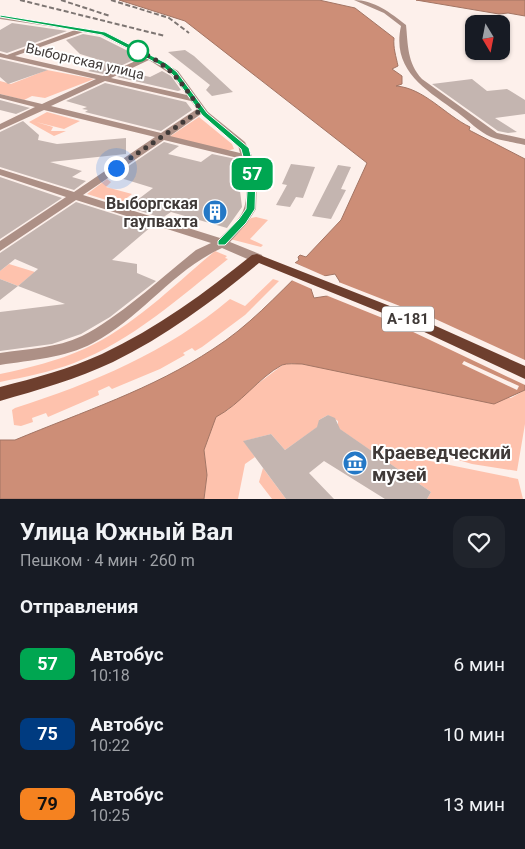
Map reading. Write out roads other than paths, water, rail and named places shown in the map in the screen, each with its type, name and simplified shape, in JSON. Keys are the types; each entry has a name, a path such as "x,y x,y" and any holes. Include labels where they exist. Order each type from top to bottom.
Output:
{"main road":[{"name":"А-181","path":"256,258 395,313 525,373"},
{"path":"0,394 51,382 98,363 146,340 178,320 256,258"}],"street":[{"path":"357,0 386,12 404,26 402,40 412,73 418,81 494,135 525,141"},
{"path":"0,16 103,33 150,57 175,73 201,110 242,144 252,175 250,209 243,221 222,243 206,249 112,325 87,340 60,350 0,359"},
{"path":"3,57 83,29"},
{"name":"Выборгская улица","path":"3,57 193,99"},
{"path":"0,127 101,78 150,57"},
{"path":"0,96 248,158"},
{"path":"0,247 201,110"},
{"path":"0,172 222,243 256,258"}],"railway":[{"path":"20,0 165,36"},
{"path":"61,0 110,16"},
{"path":"111,0 169,18 189,33"}],"place":[{"name":"Выборгская гаупвахта","path":"215,212"},
{"name":"Краеведческий музей","path":"355,463"}]}
